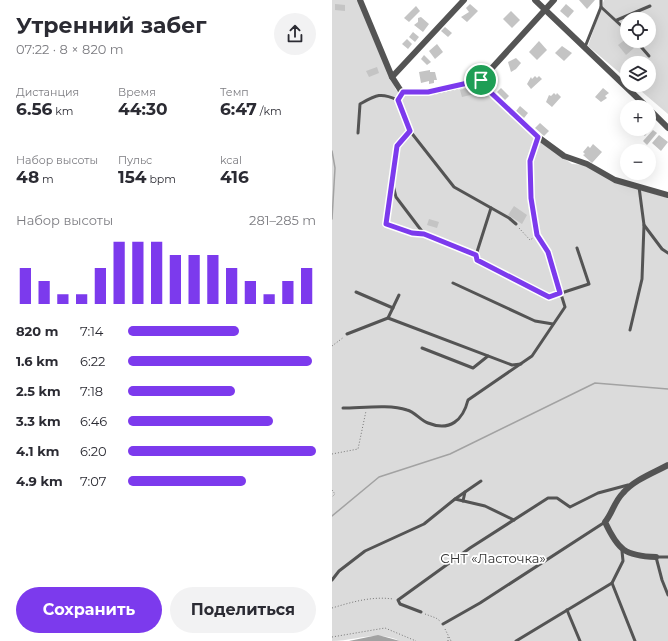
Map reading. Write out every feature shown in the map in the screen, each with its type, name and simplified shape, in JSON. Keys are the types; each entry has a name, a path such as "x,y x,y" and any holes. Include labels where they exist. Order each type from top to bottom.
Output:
{"street":[{"path":"360,0 392,77 397,86 403,92 428,92 481,80 554,0"},
{"path":"392,77 464,0"},
{"path":"535,0 640,100"},
{"path":"481,80 487,89 538,137 564,156 587,164 615,180 668,195"},
{"path":"656,116 668,128"},
{"path":"656,556 644,556 622,551 612,539 605,522 609,518 612,507 623,493 633,484 668,465"}],"lane":[{"path":"585,47 601,7 601,0"},
{"path":"617,20 650,6"},
{"path":"601,7 620,23"},
{"path":"642,48 649,56"},
{"path":"398,100 403,92"},
{"path":"358,133 360,104 374,95 386,94 398,100 410,131 454,187 509,218 516,224"},
{"path":"410,131 397,146 386,224 412,233 424,234 476,255"},
{"path":"343,408 394,407 408,410 427,423 441,426 456,422 465,411 468,400 523,364 532,356 565,307 548,252 537,235 531,198 530,161 538,137"},
{"path":"392,181 396,197 424,234"},
{"path":"630,330 642,279 644,225 639,187"},
{"path":"491,208 476,255 477,260 549,297 589,284 577,248"},
{"path":"644,225 662,249 668,253"},
{"path":"453,283 535,321 553,324"},
{"path":"356,292 393,308"},
{"path":"347,334 388,318 399,295"},
{"path":"388,318 512,365 523,364"},
{"path":"422,348 473,368 488,356"},
{"path":"332,580 339,571 365,550 424,524 480,481"},
{"path":"421,612 400,604 398,600 470,548 548,498 557,498 570,507 598,493 633,484"},
{"path":"463,500 465,492"},
{"path":"455,499 485,506 514,520"},
{"path":"443,624 480,603 605,522"},
{"path":"516,641 612,583 623,561 622,551"},
{"path":"668,557 656,556 662,580 668,595"},
{"path":"612,583 635,641"},
{"path":"567,610 580,641"},
{"path":"523,636 525,641"}],"path":[{"path":"516,224 530,240 537,235"},
{"path":"332,346 347,334"},
{"path":"332,454 358,449 366,408"},
{"path":"332,490 335,494 332,496"},
{"path":"332,608 358,600 383,598 398,600"},
{"path":"332,637 385,628 416,641"},
{"path":"448,641 449,637"}],"green space":[{"name":"СНТ «Ласточка»","path":"332,0 358,0 396,90 405,94 480,82 536,139 572,164 586,165 615,182 668,198 668,641 400,641 383,636 374,636 332,641"},
{"path":"604,0 668,0 668,114 656,104 656,100 652,100 642,92 656,92 656,56 620,56 620,73 588,46"}],"shaded area":[{"path":"378,635 400,641 349,641"}],"building":[{"path":"579,0 595,0 587,9"},
{"path":"335,4 345,5 345,11 335,10"},
{"path":"470,4 478,11 467,22 461,17 469,12 466,8"},
{"path":"566,4 574,11 568,18 560,11"},
{"path":"416,6 420,11 409,22 404,18"},
{"path":"511,11 520,20 512,28 503,19"},
{"path":"421,17 429,24 423,32 414,25 418,22 418,18"},
{"path":"445,27 452,33 448,37 441,31"},
{"path":"413,32 419,37 415,42 409,37"},
{"path":"407,39 412,44 408,49 402,44"},
{"path":"539,41 547,50 537,60 529,52"},
{"path":"437,44 443,52 435,59 429,51"},
{"path":"562,46 572,53 564,61 555,53"},
{"path":"620,48 634,48 626,55"},
{"path":"424,55 431,62 427,65 421,59"},
{"path":"516,58 521,63 511,72 508,62"},
{"path":"377,67 379,73 369,77 366,71"},
{"path":"430,70 430,72 435,72 437,80 434,80 434,83 429,84 429,81 421,83 419,72"},
{"path":"535,76 537,78 539,76 542,79 531,89 527,84 531,77 532,79"},
{"path":"473,86 475,94 462,97 460,90"},
{"path":"501,88 509,96 505,100 497,92"},
{"path":"603,88 609,93 605,96 607,98 601,102 595,97"},
{"path":"554,93 556,95 557,93 561,97 552,107 546,102 549,95 551,96"},
{"path":"520,106 528,113 524,118 516,111"},
{"path":"540,123 549,131 544,136 535,128"},
{"path":"659,135 668,142 661,151 656,147 656,144 652,143"},
{"path":"648,136 654,136 648,144 643,141"},
{"path":"593,144 602,152 592,163 583,155 585,154 583,152 588,146 590,148"},
{"path":"514,206 527,215 522,224 508,215"},
{"path":"429,219 439,222 437,228 427,225"}],"waterway":[{"path":"332,151 335,168 332,219"},
{"path":"332,516 379,477 450,454 595,383 668,389"}],"route":[{"path":"481,80 487,89 538,137 530,161 531,198 537,235 548,252 560,293 549,297 477,260 476,255 424,234 412,233 386,224 397,146 410,131 398,100 403,92 428,92 481,80"}]}
